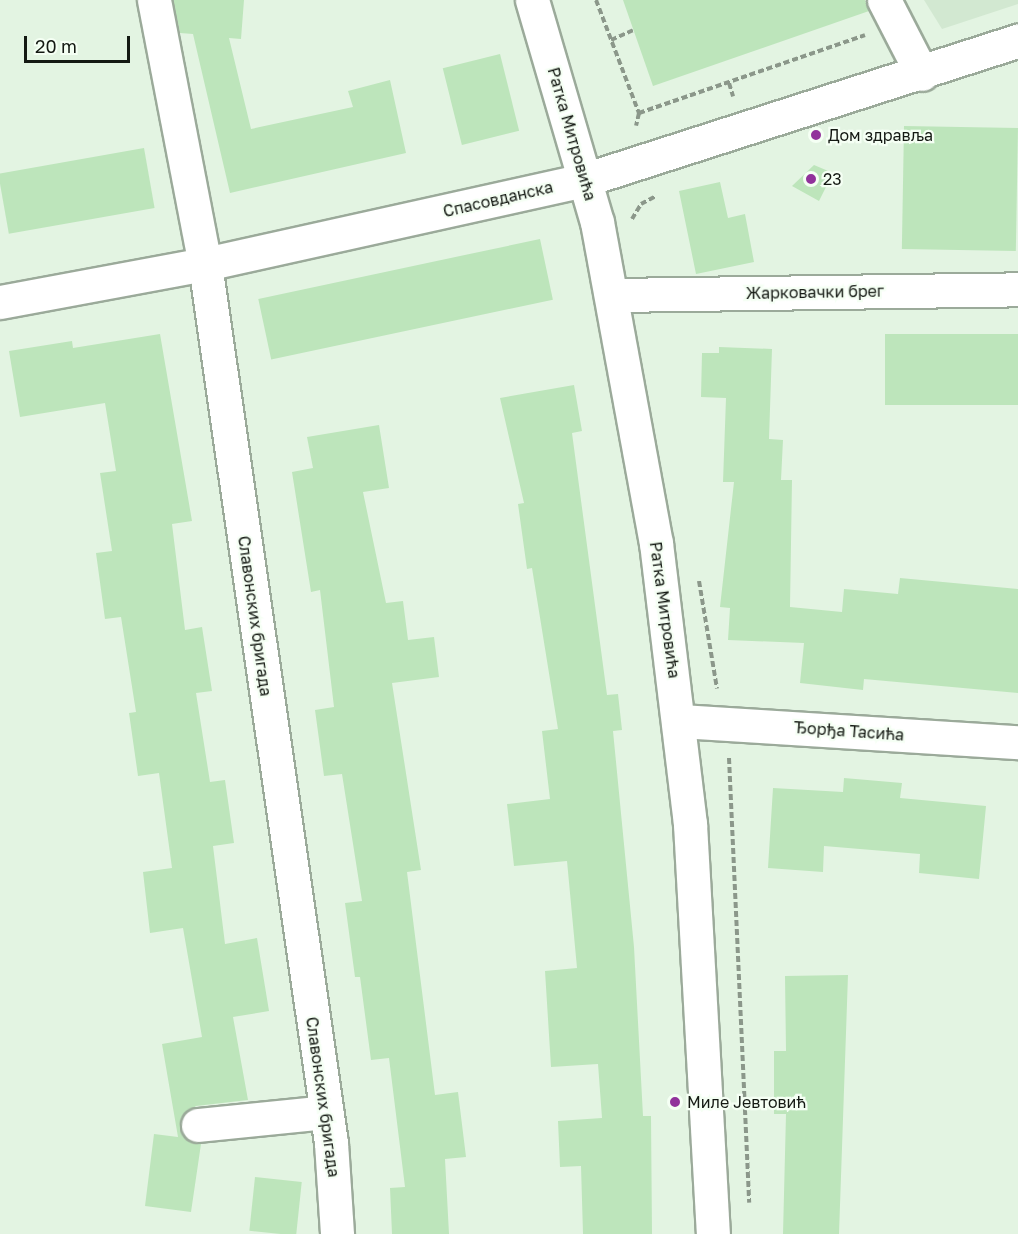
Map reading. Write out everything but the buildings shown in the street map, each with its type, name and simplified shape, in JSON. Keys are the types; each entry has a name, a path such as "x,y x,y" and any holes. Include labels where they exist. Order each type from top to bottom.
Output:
{"street":[{"name":"Славонских бригада","path":"154,0 204,264 326,1112 337,1234"},
{"name":"Ратка Митровића","path":"532,0 587,179 613,295 638,426 681,721 713,1234"},
{"path":"890,12 922,74"},
{"name":"Спасовданска","path":"0,302 204,264 587,179 922,74 1018,40"},
{"name":"Жарковачки брег","path":"613,295 1018,289"},
{"name":"Ђорђа Тасића","path":"681,721 1018,742"},
{"path":"198,1125 326,1112"}],"path":[{"path":"596,0 639,113 890,12"},
{"path":"611,40 633,30"},
{"path":"627,229 641,204 665,191"},
{"path":"697,571 731,779 749,1212"}],"shaded area":[{"path":"924,0 1018,0 1018,4 942,29"}],"place":[{"name":"Дом здравља","path":"816,135"},
{"name":"23","path":"811,179"},
{"name":"Миле Јевтовић","path":"675,1102"}]}
